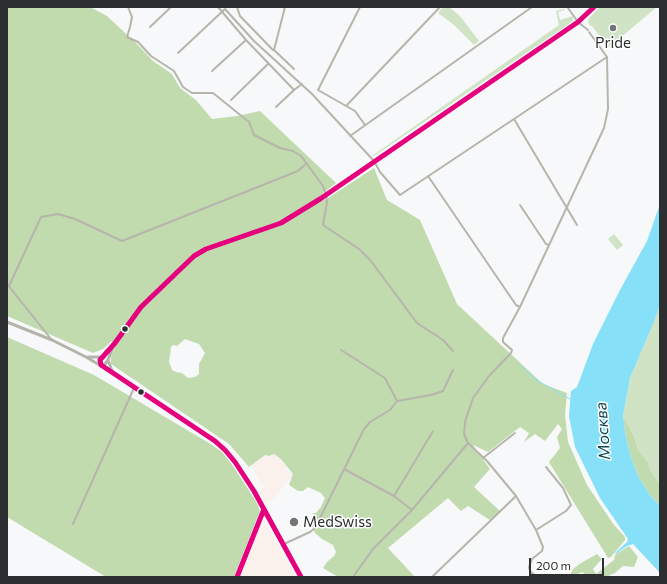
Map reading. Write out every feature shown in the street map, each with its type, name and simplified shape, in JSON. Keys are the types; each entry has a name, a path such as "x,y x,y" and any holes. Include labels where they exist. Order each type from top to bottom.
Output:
{"main road":[{"path":"101,365 100,361 102,357 115,344 141,306 194,256 206,249 281,223 326,194 578,22 594,7"},
{"path":"7,322 52,340 101,365 221,446 238,466 284,544 301,577"},
{"path":"101,365 105,364 108,360 115,344"},
{"path":"86,357 107,358 113,373"}],"street":[{"path":"128,7 132,17 127,37 138,42 151,56 174,72 183,87 192,93 213,93 249,122 254,135 280,148 297,153 307,163 323,186 326,194 327,202 323,226 359,249 371,262 417,323 443,340 453,351"},
{"path":"150,27 171,7"},
{"path":"218,7 246,40 294,90"},
{"path":"237,7 240,16 294,69"},
{"path":"274,50 285,7"},
{"path":"360,7 318,90 355,111 365,125"},
{"path":"346,105 440,7"},
{"path":"350,136 532,7"},
{"path":"537,577 530,571 529,567 532,559 542,550 543,547 536,530 516,496 468,443 464,434 465,422 473,398 489,376 511,353 512,350 503,342 503,338 520,306 606,123 608,109 607,57 588,31 578,22 567,7"},
{"path":"178,53 222,12 224,8 254,41 302,84 374,161 380,172 400,195 607,57"},
{"path":"212,71 246,40"},
{"path":"231,100 268,64"},
{"path":"276,107 302,84"},
{"path":"514,118 577,225"},
{"path":"52,340 8,285 41,217 58,214 75,219 122,241 298,171 307,163"},
{"path":"428,176 516,305 520,306"},
{"path":"520,206 546,244 549,245"},
{"path":"341,350 385,378 397,401"},
{"path":"284,544 310,532 315,528 364,429 370,422 390,410 397,401 443,392 453,370"},
{"path":"74,524 134,388"},
{"path":"394,496 433,431"},
{"path":"483,458 515,433"},
{"path":"353,577 373,549 412,510 468,443"},
{"path":"536,530 566,511 571,505 563,488 546,467"},
{"path":"344,469 394,496 412,510"},
{"path":"432,577 516,496"},
{"path":"237,577 264,509"}],"shaded area":[{"path":"264,453 269,458 274,453 287,466 286,469 293,475 273,499 265,503 259,492 264,486 259,481 251,464"},
{"path":"264,519 296,577 239,577"}],"green space":[{"path":"7,7 90,7 107,16 153,61 172,74 180,88 196,100 212,119 260,111 336,183 322,194 325,200 374,168 387,200 420,220 457,304 543,384 567,393 565,415 568,442 587,485 614,525 625,537 625,540 611,557 608,558 549,462 560,448 557,437 562,429 558,424 545,441 535,434 524,442 529,433 520,427 488,452 473,445 490,469 474,487 500,511 490,520 468,506 461,511 448,498 388,548 415,577 338,577 323,568 336,552 333,545 315,533 312,526 317,518 313,513 316,513 321,507 325,498 321,493 308,487 303,491 298,491 289,485 293,474 281,459 274,454 269,456 265,455 249,467 229,444 111,364 111,357 116,344 112,341 103,349 93,353 7,316","holes":["185,339 199,344 205,353 199,364 199,374 195,377 188,378 182,373 172,370 169,362 171,347 173,345 177,346"]},
{"path":"443,7 449,7 460,16 479,41 474,45 454,25 438,13"},
{"name":"Pride","path":"600,7 657,7 608,48 588,22 589,18"},
{"path":"565,10 558,12 560,20 573,16 573,20 569,24 372,156 559,25 556,11"},
{"path":"614,234 623,245 617,250 608,239"},
{"path":"660,304 660,484 650,470 648,462 638,450 634,436 623,416 630,378 654,322"},
{"path":"7,337 94,375 222,452 257,503 260,511 234,577 106,577 7,517"},
{"path":"623,416 634,436 638,450 648,462 650,470 660,484 660,506 650,495 638,476 626,438"},
{"path":"629,546 638,557 634,567 623,566 615,573 606,577 585,577 583,572 569,577 573,569 597,554 602,559 593,569 596,574 614,560 615,555"}],"water":[{"name":"Москва","path":"660,204 660,304 654,322 630,378 623,416 626,438 638,476 650,495 660,506 660,573 633,544 627,546 616,554 615,553 627,542 628,539 600,498 575,447 569,416 571,391 577,387 593,344 647,241"}],"waterway":[{"path":"520,365 538,381 570,399"}],"transit line":[{"path":"301,577 254,491 235,462 225,450 215,441 101,365 100,360 115,343 141,307 194,256 206,249 281,223 320,199 578,22 594,7"},
{"path":"237,577 264,509"}],"place":[{"name":"Pride","path":"613,28"},
{"name":"MedSwiss","path":"294,522"}]}
